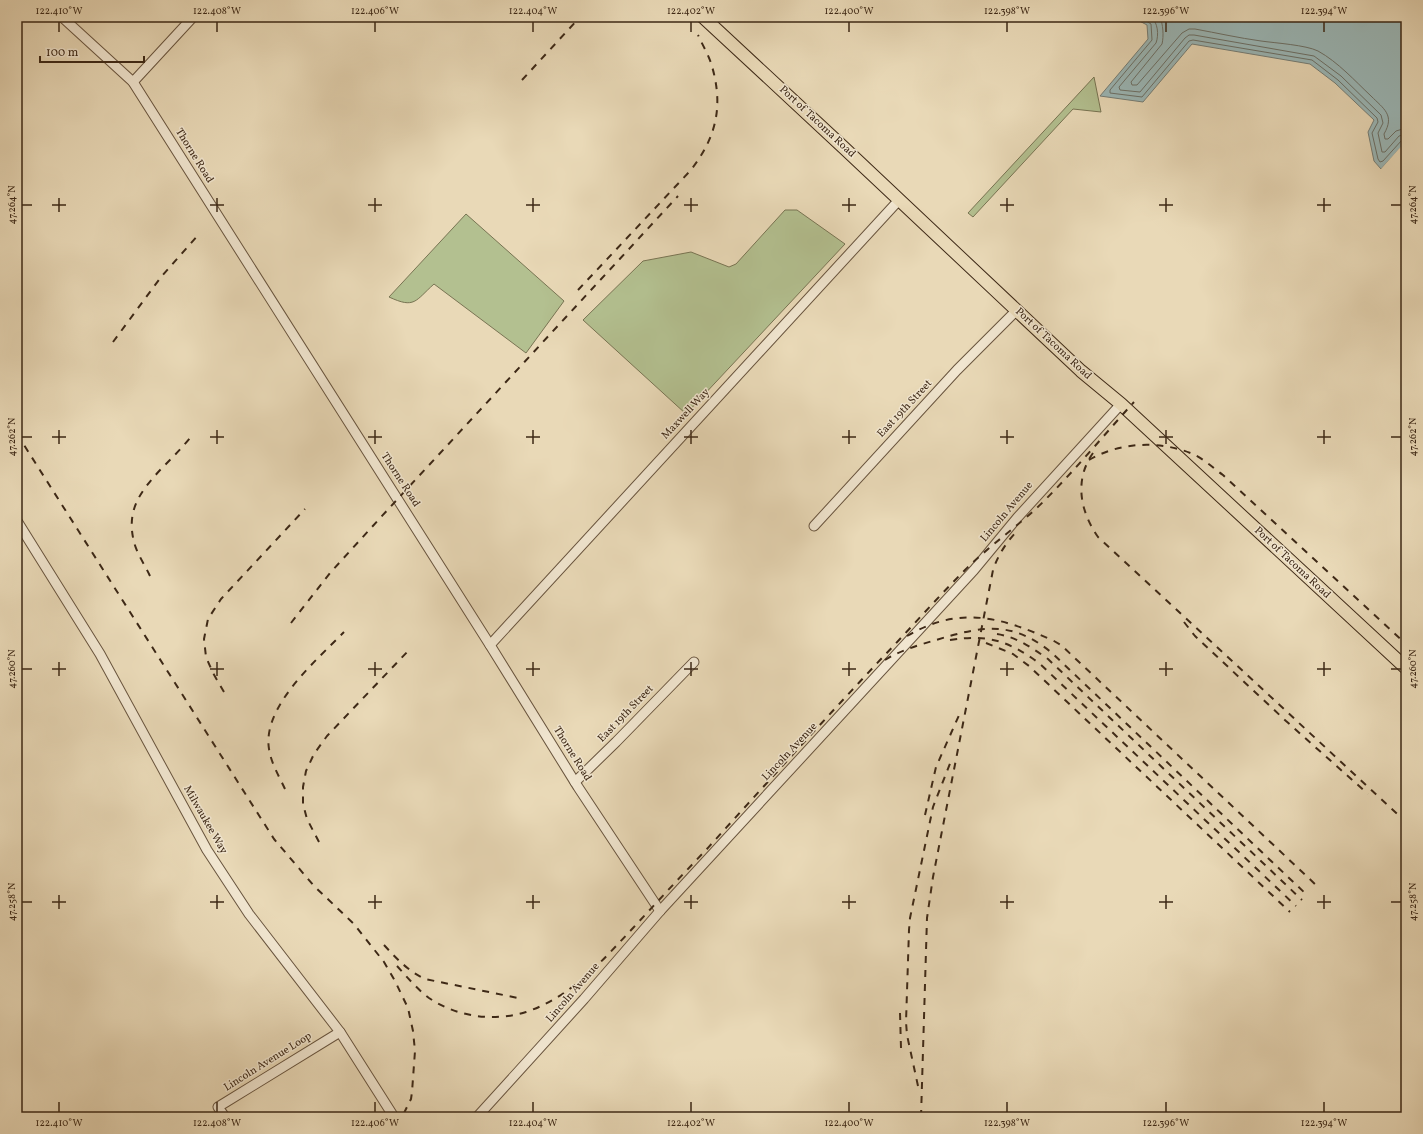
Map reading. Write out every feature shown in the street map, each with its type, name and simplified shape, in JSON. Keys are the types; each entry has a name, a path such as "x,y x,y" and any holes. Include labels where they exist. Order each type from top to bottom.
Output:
{"main road":[{"name":"Port of Tacoma Road","path":"703,17 1081,371 1121,404 1406,668"}],"street":[{"name":"Thorne Road","path":"62,17 133,82 490,644 575,782 660,910"},
{"path":"133,82 193,17"},
{"name":"Maxwell Way","path":"490,644 899,200"},
{"name":"East 19th Street","path":"814,526 957,370 1017,310"},
{"name":"Lincoln Avenue","path":"477,1117 584,999 660,910 974,570 1017,518 1121,404"},
{"name":"Milwaukee Way","path":"17,521 100,654 207,850 256,924 340,1032 394,1117"},
{"name":"East 19th Street","path":"575,782 694,662"},
{"name":"Lincoln Avenue Loop","path":"225,1117 218,1107 340,1032"}],"green space":[{"path":"1094,77 1101,112 1073,109 973,217 968,213"},
{"path":"785,210 797,210 845,244 686,414 583,320 643,261 691,252 729,267 736,264"},
{"path":"466,214 564,301 526,353 434,284 418,299 410,303 398,301 389,297"}],"water":[{"path":"1132,17 1406,17 1406,143 1381,169 1374,161 1368,132 1374,120 1335,83 1310,64 1192,44 1143,102 1100,96 1148,39 1147,25"}],"pier":[{"path":"1405,142 1406,145 1382,170 1381,169"}],"railway":[{"path":"522,80 580,17"},
{"path":"578,290 690,171 706,146 716,120 717,93 711,63 698,35"},
{"path":"291,623 330,573 678,196"},
{"path":"113,342 161,277 200,233"},
{"path":"397,966 416,987 429,998 451,1010 476,1016 501,1017 526,1012 542,1005 571,988 597,965 706,850 837,706 954,581 1045,500 1134,402"},
{"path":"17,434 274,839 314,886 354,924 384,962 395,981 408,1008 413,1031 415,1051 411,1099 402,1117"},
{"path":"150,576 135,546 132,531 133,511 141,494 147,486 190,438"},
{"path":"1089,460 1101,454 1127,446 1140,445 1167,446 1197,456 1223,475 1406,644"},
{"path":"1093,453 1087,463 1081,485 1083,506 1098,537 1406,822"},
{"path":"224,692 206,657 204,639 208,619 221,599 305,509"},
{"path":"921,1117 927,918 933,877 993,570 1003,549 1017,531"},
{"path":"907,636 926,626 945,620 980,618 1016,626 1061,645 1316,885"},
{"path":"1184,622 1195,636 1286,721 1368,794"},
{"path":"885,660 891,656 923,644 968,631 982,629 1010,631 1023,635 1037,642 1052,653 1307,895"},
{"path":"285,789 273,764 269,749 269,733 274,717 283,700 294,685 344,632"},
{"path":"997,634 1018,640 1048,659 1302,900"},
{"path":"950,640 976,638 998,641 1018,649 1039,663 1296,906"},
{"path":"986,643 1013,654 1029,666 1290,912"},
{"path":"319,842 307,819 303,804 303,787 306,771 314,754 327,736 409,650"},
{"path":"925,815 936,767 960,713"},
{"path":"918,1086 907,1035 906,1022 910,918 933,807 951,761"},
{"path":"384,945 398,960 425,979 518,998"},
{"path":"900,1013 901,1048"}]}
